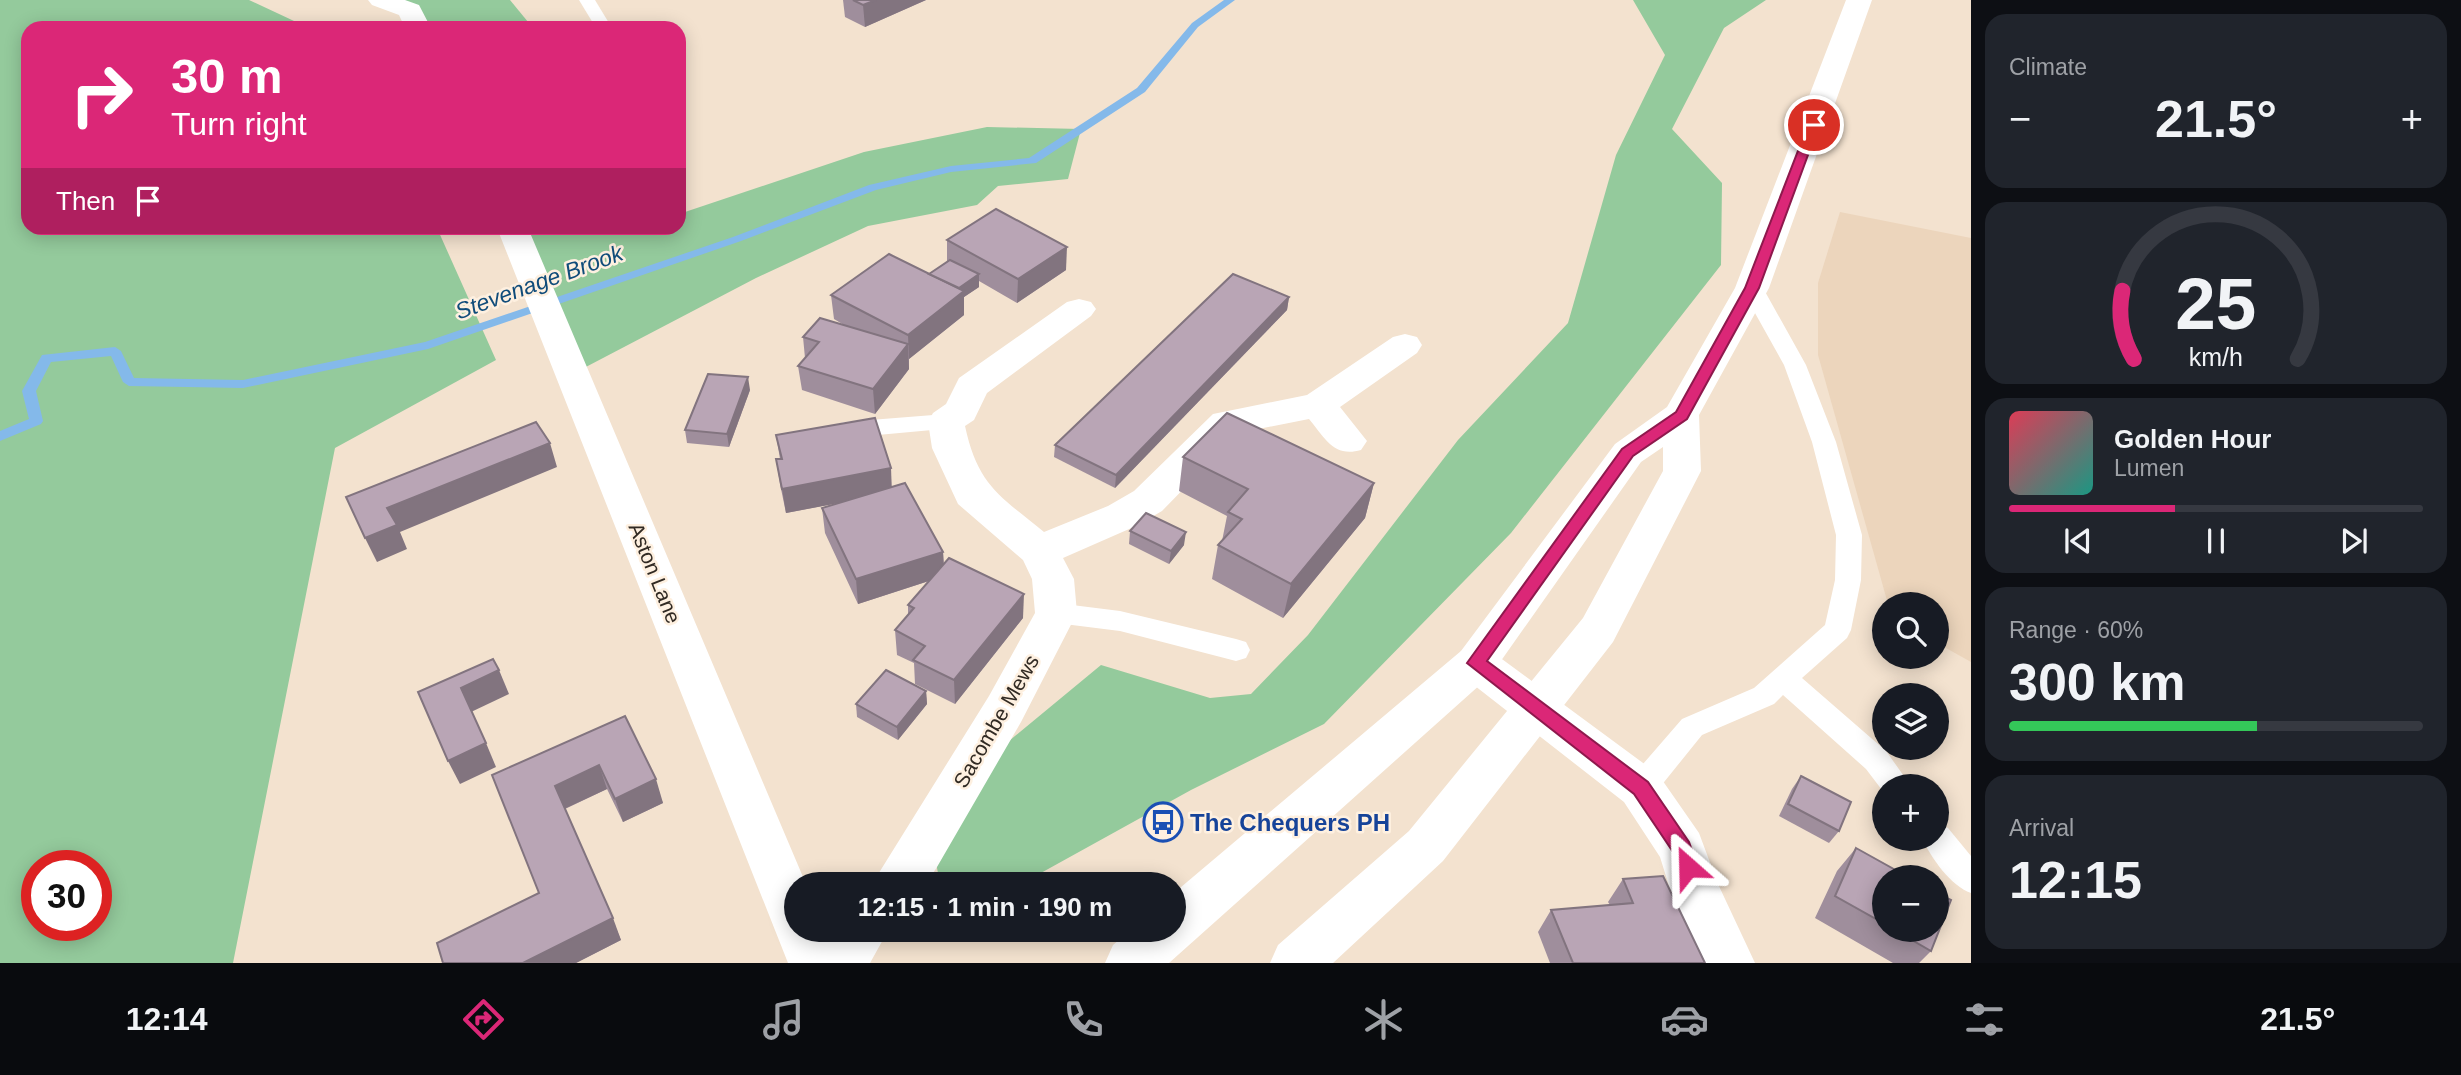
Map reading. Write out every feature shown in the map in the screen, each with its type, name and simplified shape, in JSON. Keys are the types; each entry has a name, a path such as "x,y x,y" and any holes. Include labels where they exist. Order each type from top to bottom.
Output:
{"main road":[{"path":"381,0 410,10 415,21"},
{"path":"1186,915 1476,663 1628,453 1681,415 1752,288 1859,0"},
{"name":"Aston Lane","path":"515,235 784,890"},
{"path":"1056,613 1053,579 1039,551 972,494 951,448 946,422 961,411 972,386 1079,309"},
{"path":"1039,551 1122,516 1147,501 1226,422 1318,405 1405,345"},
{"path":"1318,405 1348,441"},
{"path":"1296,963 1426,846 1598,629 1682,471 1681,415"},
{"name":"Sacombe Mews","path":"906,872 998,720 1056,613"},
{"path":"1476,663 1641,788 1682,848 1694,886 1729,963"},
{"path":"805,942 814,963"},
{"path":"839,963 854,942"},
{"path":"1131,963 1155,942"}],"lane":[{"path":"587,0 600,21"},
{"path":"1641,788 1692,727 1764,696 1785,680 1837,630 1848,580 1849,535 1824,442 1795,365 1752,288"},
{"path":"817,432 946,422"},
{"path":"1056,613 1119,621 1236,650"},
{"path":"1785,680 1876,760 1887,774"},
{"path":"1948,851 1971,878"}],"shaded area":[{"path":"1840,212 1971,238 1971,662 1949,650 1949,592 1885,592 1818,355 1818,283"}],"green space":[{"path":"0,0 249,0 294,21 21,21 21,235 440,235 496,360 335,448 233,963 0,963"},
{"path":"395,0 510,0 527,21 422,21"},
{"path":"1633,0 1766,0 1724,28 1672,129 1722,183 1721,265 1511,533 1324,724 1191,790 1043,872 938,872 932,841 974,770 1101,665 1210,698 1251,694 1308,635 1458,440 1568,323 1616,155 1665,55"},
{"path":"987,127 1081,129 1068,179 998,186 977,205 868,226 756,278 582,369 523,235 686,235 686,212 864,152"}],"building":[{"path":"853,0 876,0 863,5"},
{"path":"996,209 1067,247 1018,279 947,240"},
{"path":"889,254 964,291 908,335 831,295"},
{"path":"950,260 979,274 959,288 929,274"},
{"path":"1233,274 1289,297 1116,475 1055,445"},
{"path":"820,318 908,344 873,389 798,366 819,342 803,337"},
{"path":"708,374 748,377 727,434 685,430"},
{"path":"1227,413 1374,483 1291,584 1218,545 1242,519 1228,512 1248,489 1183,457"},
{"path":"875,418 891,468 782,489 776,459 782,459 776,435"},
{"path":"536,422 550,443 387,508 397,525 365,538 346,497"},
{"path":"905,483 943,552 856,579 822,508"},
{"path":"1146,513 1186,532 1171,551 1130,531"},
{"path":"949,558 1024,594 954,680 913,660 925,646 895,630 914,608 908,605"},
{"path":"493,659 499,670 461,688 486,743 448,761 418,692"},
{"path":"886,670 926,691 897,727 856,704"},
{"path":"625,716 656,779 615,799 599,765 555,786 613,918 523,963 443,963 437,943 539,893 492,775"},
{"path":"1801,776 1851,802 1839,831 1788,804"},
{"path":"1856,848 1886,865 1872,865 1872,917 1835,896"},
{"path":"1663,876 1705,963 1573,963 1551,910 1633,903 1623,879"},
{"path":"1915,942 1935,942 1931,951"}],"waterway":[{"name":"Stevenage Brook","path":"0,436 36,421 29,391 47,358 115,351 129,382 243,384 428,345 737,239 873,187 951,169 1032,161 1141,90 1195,25 1230,0"}],"place":[{"name":"The Chequers PH","path":"1163,822"}],"route":[{"path":"1688,867 1682,848 1641,788 1476,663 1628,453 1681,415 1752,288 1814,125"}]}
